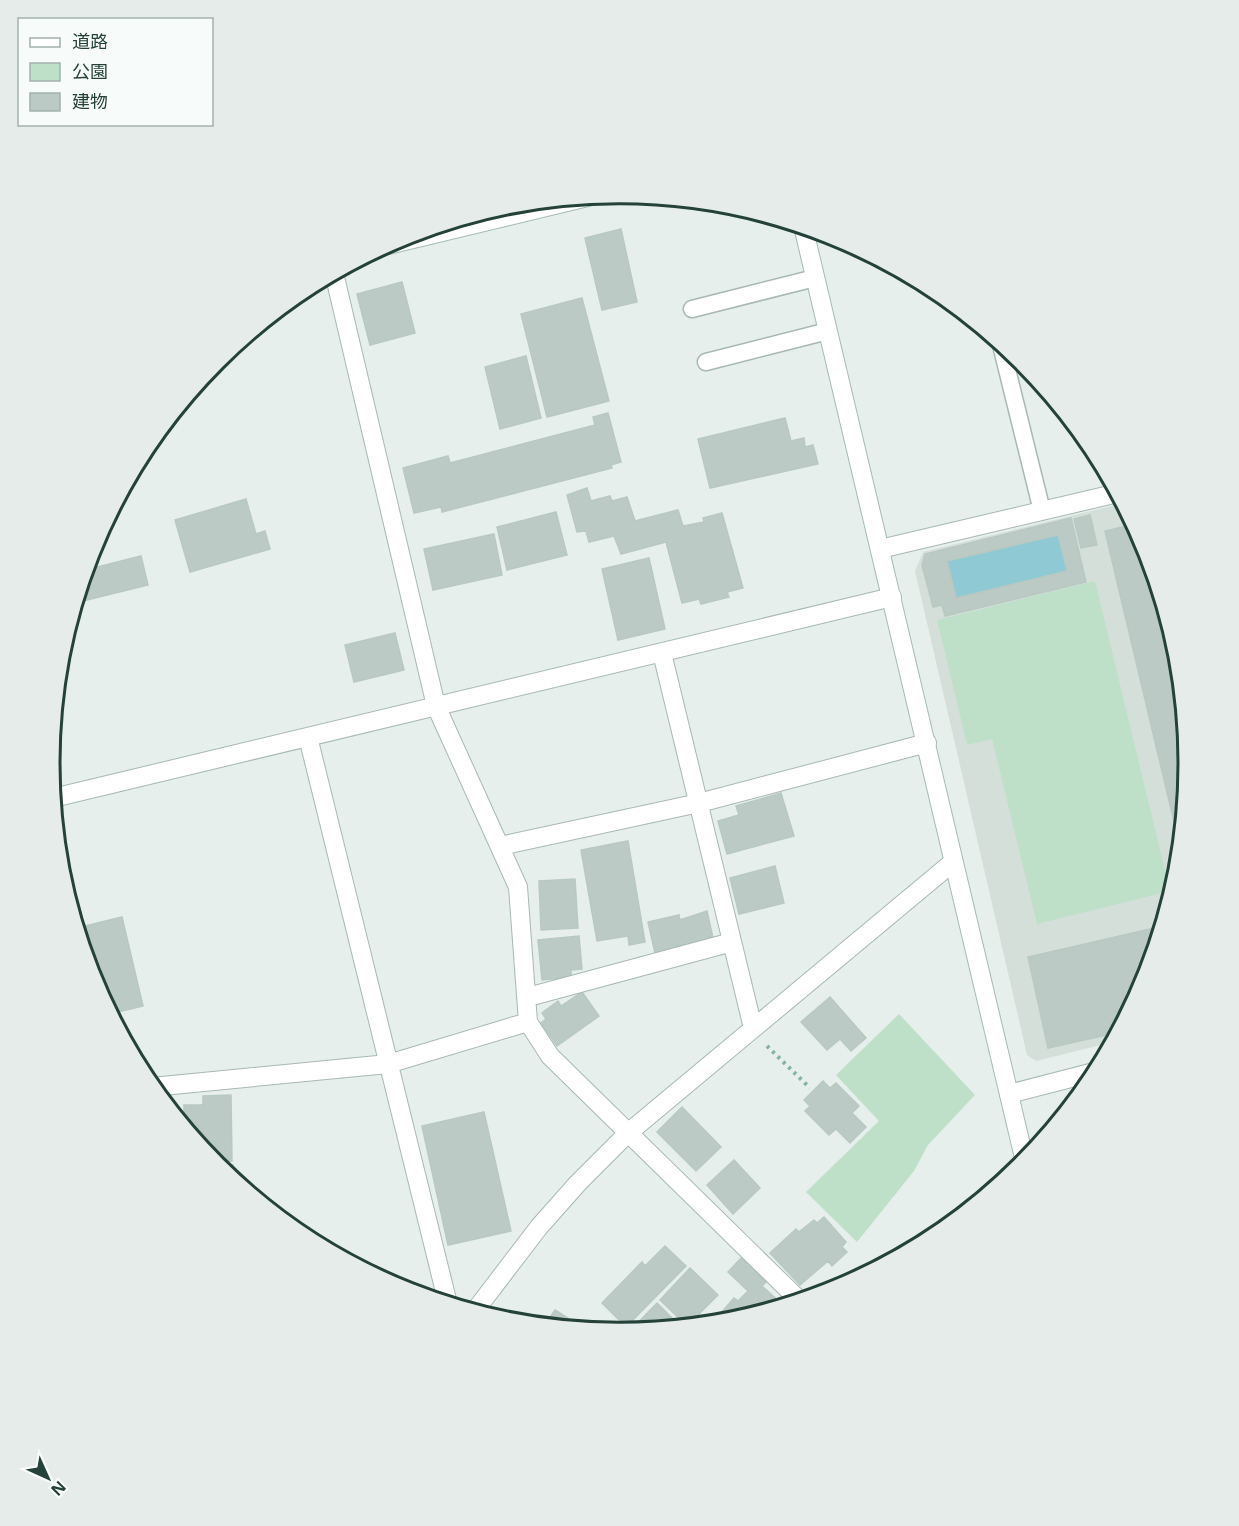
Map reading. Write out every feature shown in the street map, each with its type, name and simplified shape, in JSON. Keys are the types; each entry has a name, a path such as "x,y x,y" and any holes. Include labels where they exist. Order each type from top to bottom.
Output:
{"street":[{"path":"450,230 533,210"},
{"path":"805,235 1022,1151"},
{"path":"336,281 436,706 518,887 528,997 528,1022 550,1056 793,1295"},
{"path":"880,549 1110,495"},
{"path":"61,796 892,597"},
{"path":"662,653 752,1029"},
{"path":"308,737 446,1295"},
{"path":"500,846 699,802 927,743"},
{"path":"480,1304 539,1227 578,1183 628,1133 953,862"},
{"path":"528,997 732,942"},
{"path":"163,1086 388,1064 528,1022"},
{"path":"1009,1094 1085,1074"}],"lane":[{"path":"692,309 815,278"},
{"path":"706,362 828,330"},
{"path":"1004,357 1042,511"}],"path":[{"path":"752,1029 810,1088"}],"shaded area":[{"path":"1115,505 1149,583 1160,618 1174,690 1178,726 1178,800 1168,872 1160,908 1136,977 1103,1044 1036,1061 1027,1055 915,571 923,552"}],"green space":[{"path":"1095,581 1167,878 1163,893 1037,924 992,739 967,745 937,620"},
{"path":"899,1014 975,1095 928,1145 914,1171 857,1242 806,1192 879,1121 836,1075"}],"water":[{"path":"1058,535 1067,571 956,598 947,561"}],"building":[{"path":"621,229 637,302 602,310 585,238"},
{"path":"402,282 415,333 370,345 357,294"},
{"path":"582,298 609,401 547,417 521,314"},
{"path":"526,356 541,418 500,429 485,367"},
{"path":"608,413 621,462 611,465 612,468 442,512 441,507 414,513 403,468 448,456 450,463 595,425 593,417"},
{"path":"785,418 791,441 804,438 805,447 813,445 818,464 710,488 698,439"},
{"path":"587,488 591,501 610,496 612,501 627,497 635,521 678,510 683,526 704,522 703,518 722,513 743,588 727,592 729,597 701,604 699,599 682,603 666,542 621,554 614,536 589,542 586,531 577,532 567,495"},
{"path":"246,499 256,534 265,531 270,549 190,572 175,520"},
{"path":"556,512 567,555 507,570 497,527"},
{"path":"1090,515 1097,545 1081,548 1074,519"},
{"path":"1071,518 1086,582 945,616 942,605 933,607 922,565 925,554","holes":["1058,535 1067,571 956,598 947,561"]},
{"path":"1126,526 1149,583 1160,618 1174,690 1178,726 1178,800 1175,826 1105,531"},
{"path":"494,534 502,575 433,590 424,549"},
{"path":"141,556 148,585 84,601 96,567"},
{"path":"649,558 665,629 618,640 602,569"},
{"path":"395,633 404,670 354,682 345,645"},
{"path":"781,793 794,836 727,854 718,821 739,815 736,806"},
{"path":"628,841 645,942 629,945 628,936 597,941 581,850"},
{"path":"775,866 784,903 739,914 730,878"},
{"path":"575,879 578,928 541,930 539,881"},
{"path":"707,911 713,938 655,953 648,922 679,915 680,920"},
{"path":"122,917 143,1006 119,1012 103,977 85,926"},
{"path":"1154,928 1136,977 1108,1034 1048,1048 1028,957"},
{"path":"579,936 582,969 571,970 571,977 542,980 538,940"},
{"path":"582,992 599,1016 557,1046 541,1023 546,1019 542,1013 558,1001 561,1006"},
{"path":"830,997 866,1038 851,1051 840,1039 827,1050 801,1022"},
{"path":"823,1081 830,1088 836,1083 859,1106 852,1113 866,1127 850,1143 836,1129 829,1135 805,1111 810,1106 804,1100"},
{"path":"231,1095 232,1161 224,1159 184,1114 184,1105 203,1105 203,1096"},
{"path":"682,1107 721,1147 696,1171 657,1132"},
{"path":"484,1112 511,1231 448,1245 422,1126"},
{"path":"734,1160 760,1188 733,1214 707,1185"},
{"path":"824,1217 846,1242 842,1247 847,1252 832,1266 828,1261 800,1285 770,1253 796,1229 799,1232 814,1220 817,1223"},
{"path":"665,1246 686,1266 631,1322 621,1322 602,1303 642,1262 645,1266"},
{"path":"741,1258 766,1282 762,1286 777,1299 721,1313 734,1298 738,1301 748,1291 728,1272"},
{"path":"690,1268 718,1295 693,1318 680,1319 660,1300"},
{"path":"657,1303 674,1320 656,1321 639,1321"},
{"path":"555,1310 570,1320 549,1318"}]}
